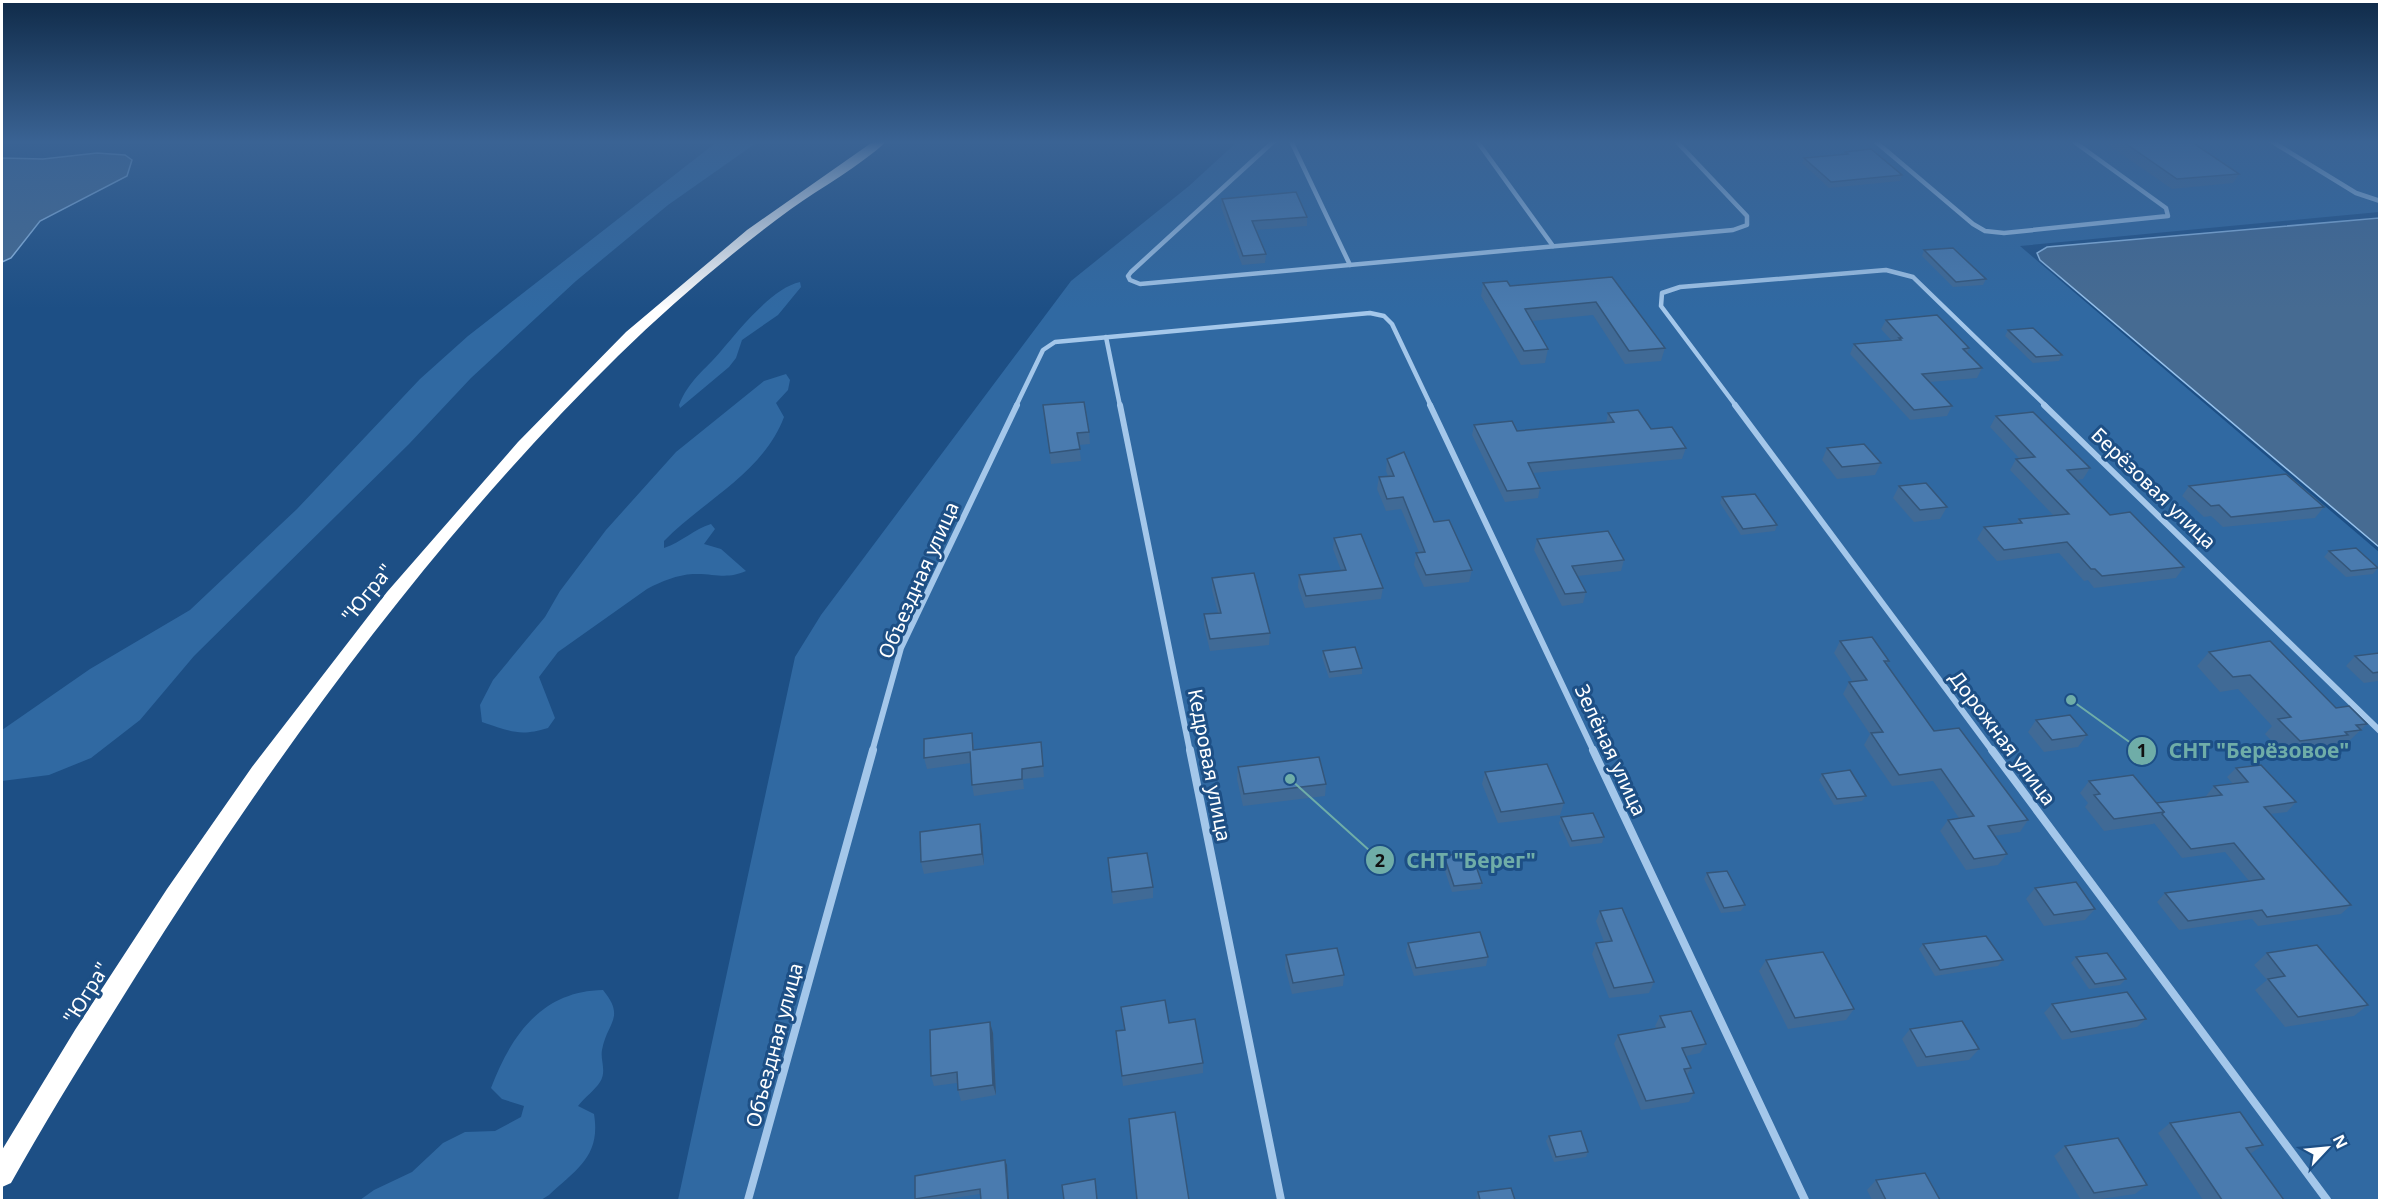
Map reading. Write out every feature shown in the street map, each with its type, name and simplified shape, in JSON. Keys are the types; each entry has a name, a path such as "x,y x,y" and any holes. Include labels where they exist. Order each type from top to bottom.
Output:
{"highway":[{"name":"\"Югра\"","path":"2,1174 131,963 251,781 367,628 449,529 579,385 632,334 734,247 799,197"}],"street":[{"path":"1213,197 1131,272 1128,276 1130,280 1140,284 1737,229 1747,225 1749,221 1727,197"},
{"path":"1318,197 1350,265"},
{"path":"1518,197 1553,246"},
{"path":"1941,197 1973,224 1991,232 2163,218 2169,213 2148,197"},
{"name":"Берёзовая улица","path":"1662,294 1680,287 1886,270 1904,272 1919,282 2379,731"},
{"name":"Дорожная улица","path":"1662,294 1661,306 2327,1200"},
{"name":"Объездная улица","path":"748,1200 901,648 1043,350 1055,342 1065,340 1370,313 1384,316"},
{"name":"Зелёная улица","path":"1384,316 1392,324 1805,1200"},
{"name":"Кедровая улица","path":"1106,337 1281,1200"}],"shaded area":[{"path":"2,197 86,197 40,221 11,258 2,262"},
{"path":"646,197 679,197 576,281 471,378 409,444 194,656 140,720 91,758 49,775 2,781 2,730 90,669 190,610 297,509 420,379 468,336"},
{"path":"1175,197 2379,197 2379,212 2020,246 2379,552 2379,1200 678,1200 795,657 821,615 1071,281"},
{"path":"2379,218 2379,547 2040,260 2037,253 2047,247"},
{"path":"800,282 801,287 778,315 742,340 736,358 729,367 680,408 683,396 692,382 767,301 778,292"},
{"path":"786,374 790,380 788,390 776,403 784,417 762,454 731,485 664,541 664,548 711,524 715,529 704,544 721,549 746,571 726,576 687,575 658,583 558,652 539,677 555,718 548,728 522,732 482,722 480,705 493,680 545,617 560,591 606,530 676,452 764,381"},
{"path":"603,990 610,999 614,1014 602,1050 603,1074 598,1085 578,1106 594,1114 594,1141 585,1160 549,1195 541,1200 360,1200 374,1190 412,1172 443,1143 465,1132 495,1131 521,1117 524,1106 502,1099 491,1088 508,1050 519,1034 546,1007 581,992"}],"building":[{"path":"1298,197 1307,217 1252,221 1266,254 1243,256 1222,199"},
{"path":"1953,248 1986,279 1956,282 1924,250"},
{"path":"1612,277 1665,348 1629,351 1596,302 1525,309 1548,349 1524,351 1483,283 1507,281 1510,286"},
{"path":"1937,315 1969,348 1963,349 1982,368 1922,374 1952,406 1914,410 1854,344 1901,340 1899,338 1902,338 1886,320"},
{"path":"2033,328 2062,355 2036,357 2008,330"},
{"path":"1084,402 1089,432 1077,433 1080,449 1050,453 1043,405"},
{"path":"1638,410 1651,429 1672,427 1686,448 1528,463 1540,488 1507,491 1474,425 1512,421 1517,431 1614,422 1608,413"},
{"path":"2033,412 2090,468 2067,470 2110,515 2130,512 2184,567 2102,576 2095,569 2091,569 2067,542 2004,550 1984,527 2022,523 2019,519 2069,514 2016,459 2035,457 1996,416"},
{"path":"1864,444 1881,463 1842,467 1827,448"},
{"path":"1404,452 1434,522 1449,520 1472,570 1426,575 1416,553 1425,552 1403,497 1387,499 1379,477 1394,476 1387,459"},
{"path":"2286,474 2324,507 2231,517 2219,505 2211,506 2189,486"},
{"path":"1926,483 1947,507 1920,510 1899,486"},
{"path":"1755,494 1777,525 1743,529 1722,497"},
{"path":"1608,531 1624,560 1572,566 1586,592 1565,594 1537,539"},
{"path":"1361,534 1383,588 1306,596 1299,575 1346,570 1334,538"},
{"path":"2356,548 2378,568 2351,571 2329,551"},
{"path":"1254,573 1270,633 1210,639 1204,614 1221,613 1212,578"},
{"path":"1872,637 1889,661 1884,661 1934,731 1959,728 2028,820 1988,826 2007,854 1974,859 1948,820 1974,816 1941,769 1899,775 1871,733 1883,732 1849,682 1867,680 1840,641"},
{"path":"2270,641 2336,708 2349,706 2367,724 2356,725 2361,730 2345,732 2348,735 2300,741 2278,719 2291,717 2250,675 2233,677 2209,652"},
{"path":"1355,647 1362,668 1330,672 1323,651"},
{"path":"2379,653 2379,672 2373,673 2355,656"},
{"path":"2070,715 2087,735 2052,740 2036,720"},
{"path":"972,733 973,750 1041,742 1043,766 1022,769 1022,779 972,785 970,752 924,758 924,739"},
{"path":"1319,757 1326,784 1244,794 1238,767"},
{"path":"1547,764 1564,803 1501,812 1485,772"},
{"path":"2261,765 2296,802 2264,807 2351,905 2267,917 2262,910 2188,921 2165,893 2264,879 2234,843 2191,849 2162,814 2164,812 2156,803 2222,795 2214,786 2248,782 2236,768"},
{"path":"1850,770 1866,796 1837,799 1822,774"},
{"path":"2133,775 2164,812 2114,819 2094,795 2100,794 2089,781"},
{"path":"1593,813 1604,837 1572,841 1561,817"},
{"path":"980,824 982,854 921,862 920,832"},
{"path":"1471,852 1482,883 1454,886 1444,856"},
{"path":"1147,853 1153,887 1112,892 1108,858"},
{"path":"1727,871 1745,905 1724,908 1707,873"},
{"path":"2076,882 2095,909 2054,915 2035,888"},
{"path":"1622,908 1654,982 1614,988 1596,943 1612,941 1600,911"},
{"path":"1480,932 1488,957 1416,968 1408,943"},
{"path":"1986,936 2003,960 1940,970 1923,944"},
{"path":"2317,945 2368,1005 2298,1017 2268,979 2285,976 2267,953"},
{"path":"1337,948 1344,975 1293,983 1286,955"},
{"path":"1823,952 1854,1009 1795,1018 1766,960"},
{"path":"2107,953 2126,979 2095,984 2076,957"},
{"path":"2127,992 2146,1019 2071,1032 2052,1004"},
{"path":"1165,1000 1169,1023 1195,1019 1203,1063 1122,1076 1116,1031 1125,1030 1121,1007"},
{"path":"1691,1011 1706,1044 1682,1048 1691,1068 1684,1069 1694,1093 1646,1101 1618,1035 1665,1027 1660,1016"},
{"path":"1962,1021 1979,1049 1926,1057 1910,1029"},
{"path":"990,1022 993,1085 958,1090 957,1072 931,1076 930,1030"},
{"path":"1175,1112 1189,1200 1137,1200 1129,1119"},
{"path":"2240,1112 2263,1145 2246,1148 2284,1200 2222,1200 2170,1123"},
{"path":"1581,1131 1588,1152 1556,1157 1549,1136"},
{"path":"2118,1138 2147,1185 2094,1193 2065,1146"},
{"path":"1005,1160 1008,1200 981,1200 980,1189 915,1199 915,1176"},
{"path":"1925,1173 1940,1200 1886,1200 1876,1180"},
{"path":"1095,1179 1097,1200 1064,1200 1062,1185"},
{"path":"1511,1188 1515,1200 1480,1200 1478,1192"}],"place":[{"name":"СНТ \"Берёзовое\"","path":"2071,700"},
{"name":"СНТ \"Берег\"","path":"1290,779"}]}
